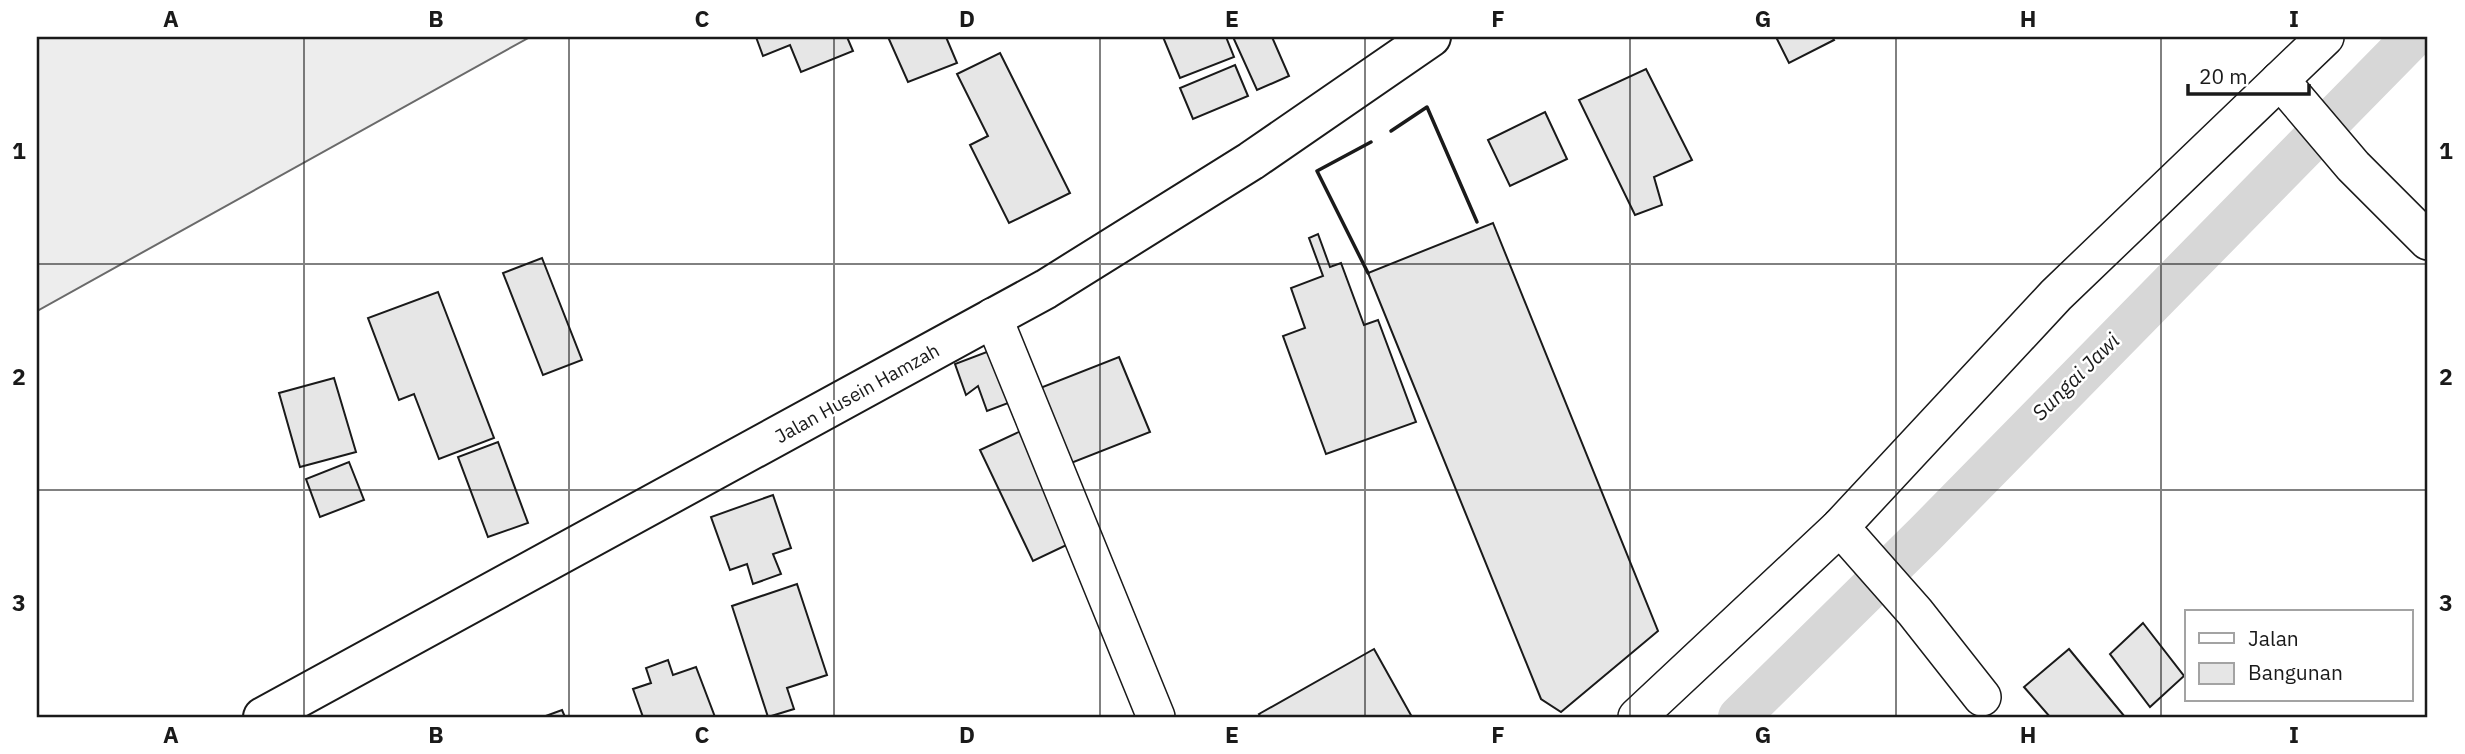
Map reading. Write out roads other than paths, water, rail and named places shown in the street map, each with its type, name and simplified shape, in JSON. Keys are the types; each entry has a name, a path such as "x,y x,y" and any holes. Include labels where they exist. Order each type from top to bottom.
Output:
{"street":[{"name":"Jalan Husein Hamzah","path":"263,717 1046,289 1251,161 1431,37"},
{"path":"1637,717 1848,536 2056,295 2289,91 2325,37"},
{"path":"2289,91 2353,166 2428,242"},
{"path":"993,317 1156,717"},
{"path":"1848,536 1915,612 1982,697"}],"waterway":[{"name":"Sungai Jawi","path":"1739,717 1925,534 2413,37"}]}
